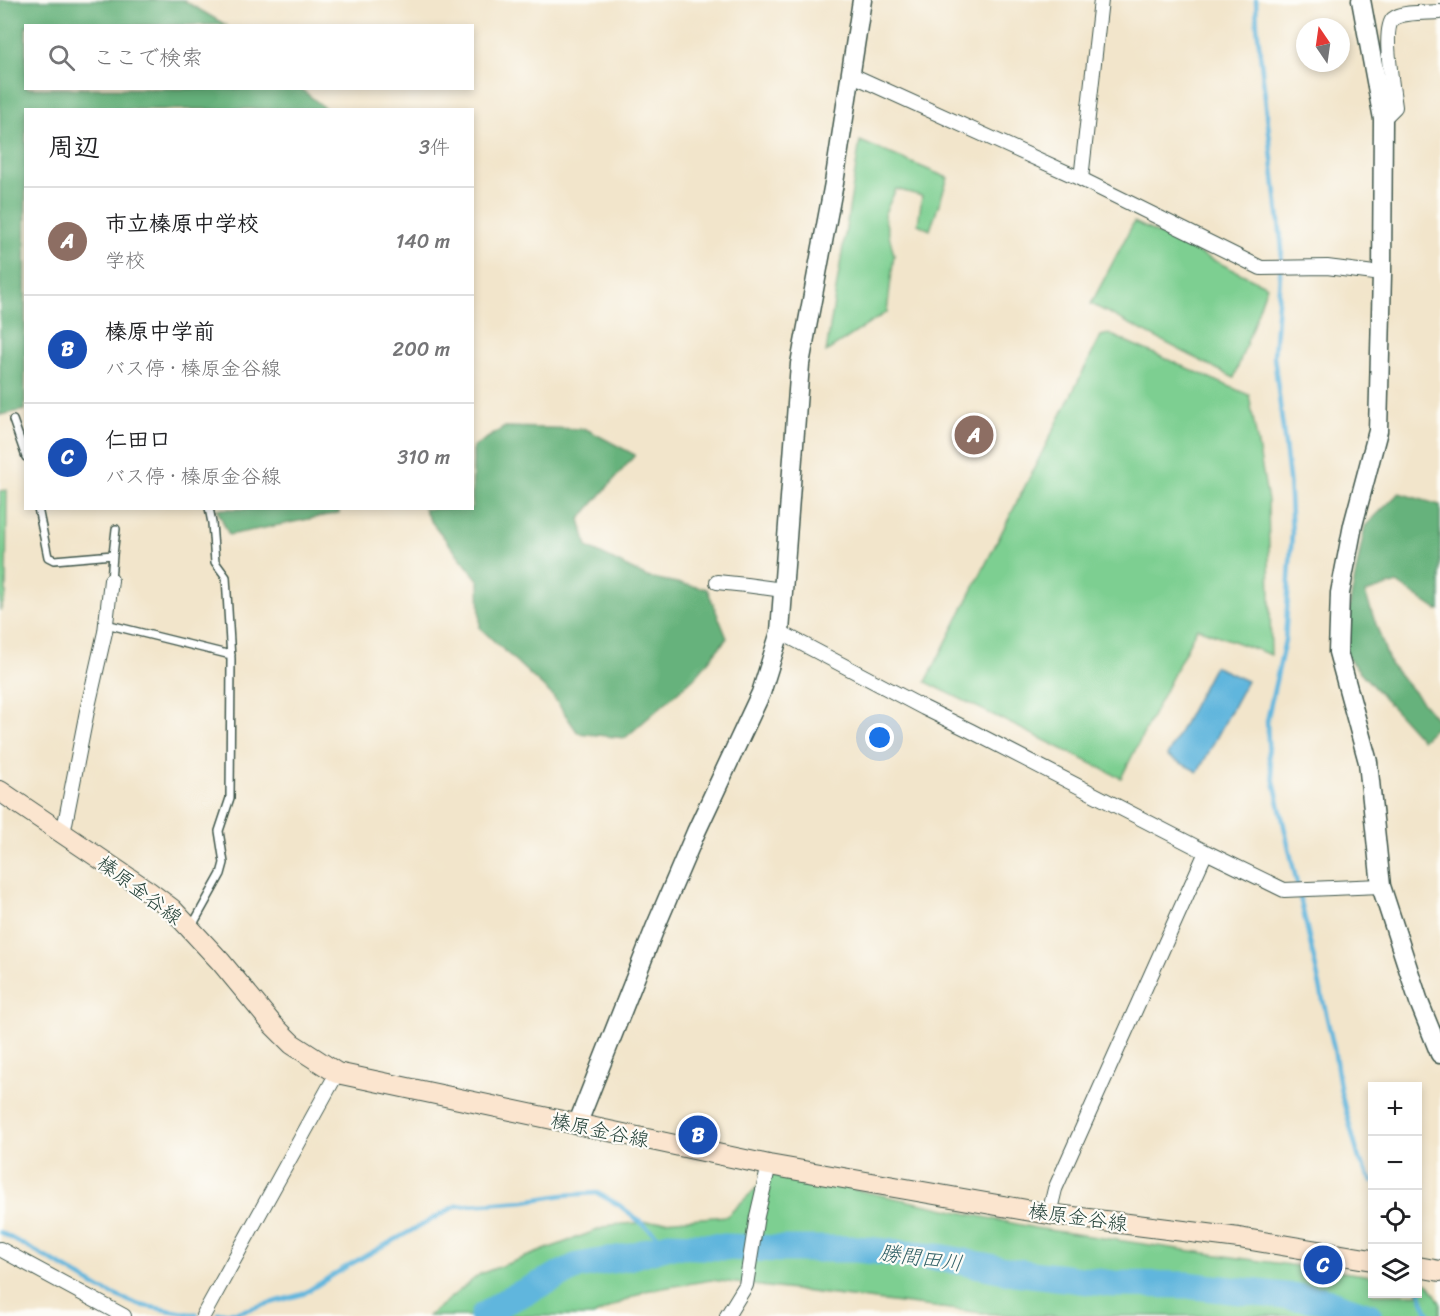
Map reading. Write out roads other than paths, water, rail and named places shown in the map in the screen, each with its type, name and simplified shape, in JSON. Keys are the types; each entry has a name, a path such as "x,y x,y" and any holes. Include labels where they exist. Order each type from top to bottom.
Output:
{"main road":[{"name":"榛原金谷線","path":"0,791 172,909 292,1044 337,1073 769,1166 1049,1214 1239,1238 1368,1259"}],"street":[{"path":"577,1125 696,832 761,693 780,632 800,364 834,183 862,0"},
{"path":"1081,179 1101,0"},
{"path":"1361,0 1383,119 1378,431 1353,525 1340,593 1338,652 1368,762 1381,886 1419,1002 1440,1054"},
{"path":"1383,119 1395,107 1388,28 1394,18 1405,14 1440,12"},
{"path":"850,75 1081,179 1261,268 1327,267 1382,274"},
{"path":"63,834 106,624 111,580"},
{"path":"717,582 783,590"},
{"path":"780,632 877,684 1284,890 1381,886"},
{"path":"1049,1214 1055,1189 1206,852"},
{"path":"202,1316 337,1073"},
{"path":"727,1316 746,1285 757,1216 769,1166"},
{"path":"0,1249 124,1316"}],"lane":[{"path":"13,420 24,452"},
{"path":"38,510 48,557 54,560 112,555"},
{"path":"190,928 221,874 224,863 219,831 230,798 231,655 226,577 215,562 212,523 209,510"},
{"path":"111,580 116,529"},
{"path":"106,624 231,655"}],"water":[{"path":"1214,666 1247,681 1198,772 1167,756"}],"waterway":[{"path":"1256,0 1282,248 1274,356 1289,478 1292,533 1285,640 1267,721 1269,759 1334,1049 1341,1093 1359,1159 1368,1174"},
{"path":"218,1313 238,1312 303,1294 349,1265 456,1206 597,1193 619,1205 669,1245"},
{"path":"0,1232 100,1289 139,1305 197,1314"},
{"name":"勝間田川","path":"483,1316 506,1301 578,1266 628,1257 669,1245 856,1249 944,1258 1015,1272 1114,1284 1186,1285 1322,1300 1369,1316"},
{"path":"1422,1297 1430,1316"}],"place":[{"name":"市立榛原中学校","path":"974,435"},
{"name":"榛原中学前","path":"698,1135"},
{"name":"仁田口","path":"1323,1265"}]}
